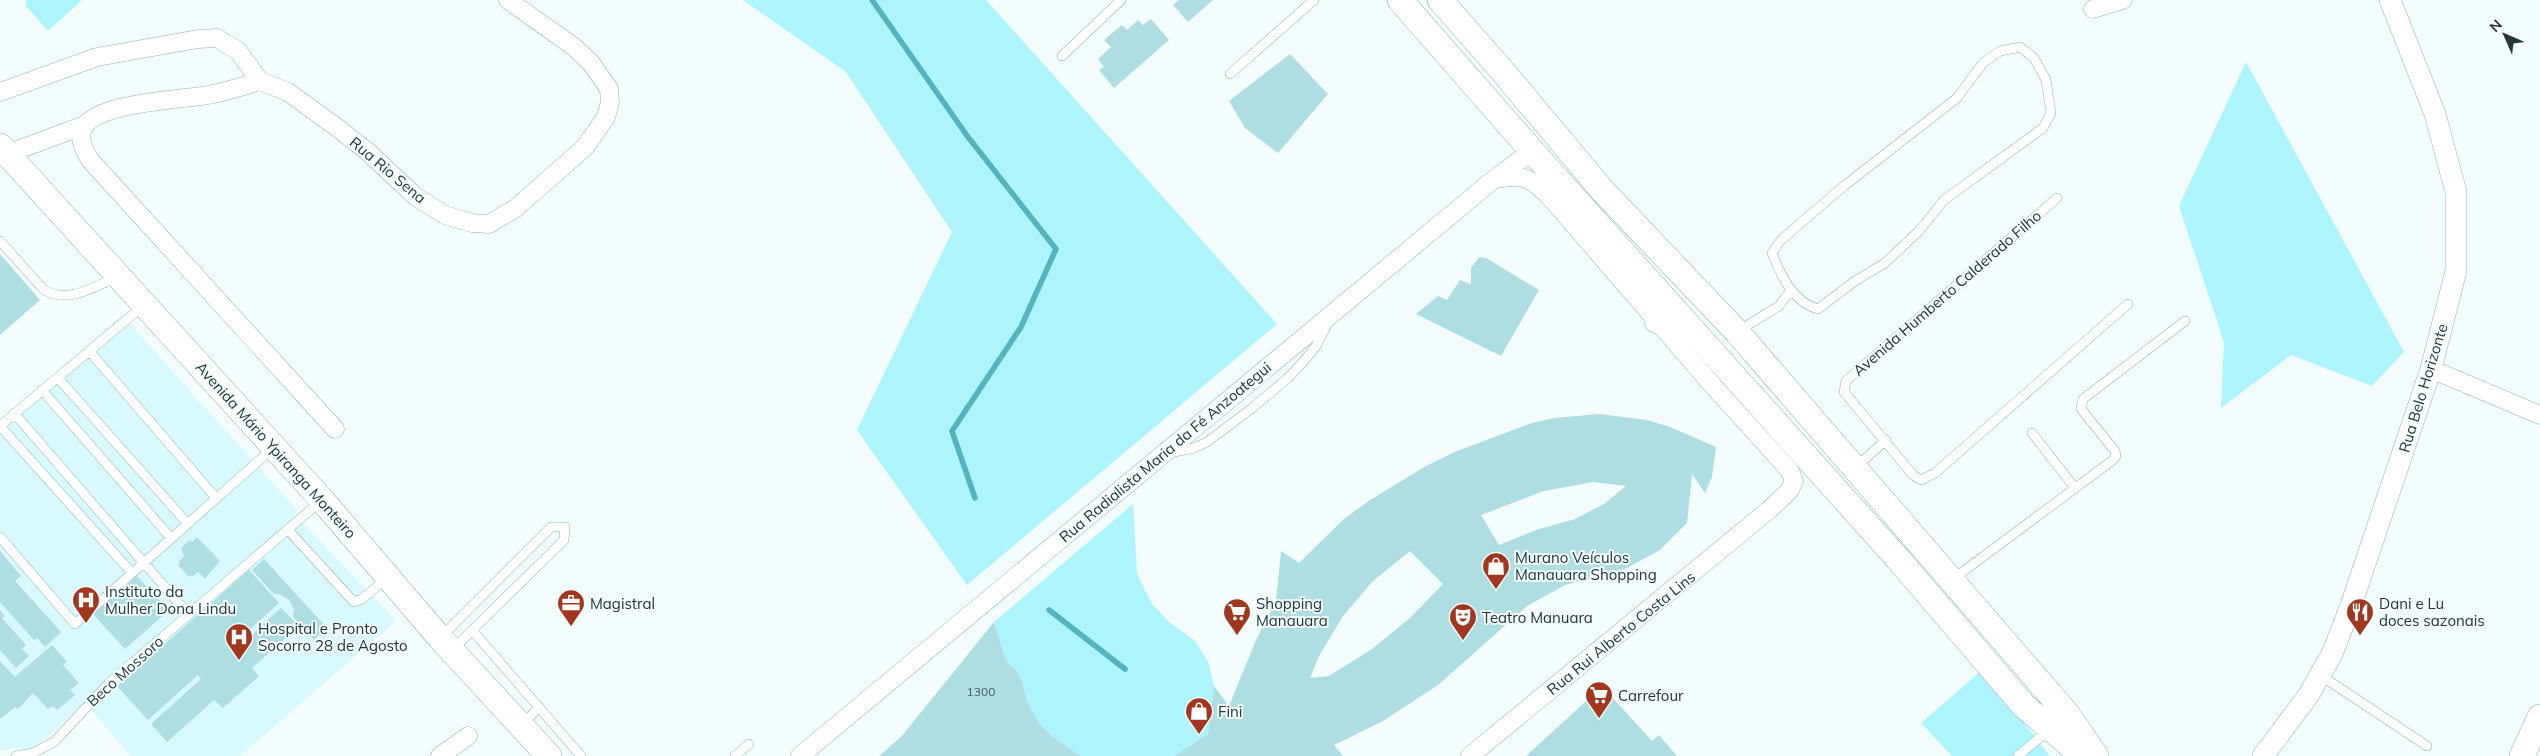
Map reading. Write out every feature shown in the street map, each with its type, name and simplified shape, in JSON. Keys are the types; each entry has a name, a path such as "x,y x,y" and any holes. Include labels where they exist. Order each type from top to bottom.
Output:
{"main road":[{"path":"1400,0 1532,151 1898,559 2024,706 2060,756"},
{"path":"1440,0 1603,191 1737,332 2068,715 2096,756"},
{"name":"Avenida Mário Ypiranga Monteiro","path":"4,150 322,500 390,576 446,644 549,756"},
{"path":"1579,230 1609,236"},
{"path":"1654,287 1657,321"},
{"path":"2024,706 2083,756"},
{"path":"2522,756 2540,717"}],"street":[{"name":"Rua Rio Sena","path":"260,81 288,92 335,126 367,151 416,197 445,214 472,223 489,224 516,208 585,148 606,116 610,102 609,89 591,63 574,47 508,0"},
{"path":"2093,9 2123,0"},
{"name":"Rua Belo Horizonte","path":"2263,756 2308,696 2332,654 2350,608 2432,370 2456,271 2456,192 2435,114 2390,0"},
{"path":"0,92 97,57 216,38 238,52 260,81 210,95 129,106 92,119 85,125 4,150"},
{"path":"85,125 81,138 90,160 335,429"},
{"name":"Rua Radialista Maria da Fé Anzoategui","path":"800,756 1493,180 1532,151"},
{"path":"1493,180 1519,175 1532,182 1548,195 1657,321"},
{"name":"Rua Rui Alberto Costa Lins","path":"1470,756 1770,508 1794,485 1792,474 1657,321"},
{"path":"2432,370 2540,415"},
{"path":"440,756 468,736"}],"lane":[{"path":"1062,56 1121,0"},
{"path":"1230,74 1314,0"},
{"path":"2020,47 2034,58 2046,80 2051,113 2043,128 1944,200 1920,230 1885,263 1855,281 1830,301 1818,308 1807,306 1791,290 1778,268 1772,253 1781,240 1844,186 1952,103 1983,63 2000,51 2020,47"},
{"name":"Avenida Humberto Calderado Filho","path":"2057,198 1846,381 1844,392 1886,440 1913,475 1921,480 1935,473 2128,304"},
{"path":"0,241 44,290 54,296 66,297 79,294 118,276"},
{"path":"1737,332 1779,306 1791,290"},
{"path":"132,573 0,426 144,305"},
{"path":"1952,580 2116,456 2115,451 2081,408 2083,399 2185,320"},
{"path":"90,352 216,498"},
{"path":"58,378 188,524"},
{"path":"42,390 171,538"},
{"path":"14,413 189,615"},
{"path":"2032,433 2075,488"},
{"path":"1854,468 1886,440"},
{"path":"0,537 75,624 274,447"},
{"name":"Beco Mossoro","path":"16,756 33,753 54,742 108,684 322,500"},
{"path":"551,527 565,528 564,540 472,630 446,644 551,527"},
{"path":"288,530 354,602 362,599 390,576"},
{"path":"472,630 581,756"},
{"path":"2320,674 2427,746"},
{"path":"521,726 539,707"},
{"path":"2018,756 2044,734"},
{"path":"735,756 748,744"}],"shaded area":[{"path":"26,0 82,0 48,31 26,6"},
{"path":"743,0 986,0 1277,324 967,585 857,430 952,232 846,72"},
{"path":"2246,62 2404,352 2372,386 2291,355 2221,408 2224,342 2179,206"},
{"name":"Instituto da Mulher Dona Lindu","path":"122,315 298,511 283,525 295,515 396,621 240,756 131,756 85,703 46,738 30,749 14,748 0,751 0,421"},
{"path":"1133,504 1137,574 1152,604 1169,622 1195,641 1208,662 1214,686 1208,734 1174,756 1081,756 1053,737 1038,722 1027,701 1022,681 1016,670 1006,661 994,622"},
{"path":"1982,670 2050,756 1952,756 1921,723"}],"building":[{"path":"1179,0 1213,0 1188,22 1173,5"},
{"path":"1151,19 1169,40 1114,88 1099,70 1104,67 1098,59 1111,47 1104,40 1122,25 1127,30 1138,20 1143,25"},
{"path":"1290,54 1328,94 1278,153 1245,128 1229,101"},
{"path":"0,254 40,300 0,335"},
{"path":"1479,257 1486,258 1539,290 1501,356 1416,314 1438,296 1447,300 1460,280 1471,284 1471,268"},
{"name":"Murano Veículos Manauara Shopping","path":"1599,414 1647,420 1670,427 1716,447 1712,477 1705,493 1692,474 1687,523 1660,550 1625,569 1565,585 1527,606 1438,685 1383,721 1334,745 1343,756 1174,756 1208,734 1214,686 1229,706 1256,640 1276,601 1281,551 1299,563 1344,519 1370,500 1426,466 1457,451 1532,423 1554,418","holes":["1593,482 1626,486 1604,504 1575,519 1536,530 1499,545 1481,515 1544,491","1410,551 1443,584 1410,618 1372,649 1329,676 1310,678 1319,656 1343,616 1373,581"]},
{"path":"197,537 220,561 205,579 198,572 189,577 178,565 180,563 178,562 184,556 181,548"},
{"path":"0,551 21,576 15,581 61,632 45,647 37,638 34,640 0,602"},
{"path":"264,559 327,628 314,640 293,617 294,609 289,600 279,594 274,594 252,570"},
{"path":"249,570 279,603 229,648 233,652 281,608 299,626 252,668 259,676 223,708 214,700 167,742 151,724 201,679 198,675 148,720 117,686"},
{"path":"137,576 168,611 125,649 93,614"},
{"path":"0,610 5,616 2,618 26,645 22,649 29,656 16,668 0,650"},
{"path":"994,622 1006,661 1016,670 1022,681 1027,701 1038,722 1053,737 1081,756 879,756 901,737"},
{"path":"52,645 67,662 63,665 79,683 70,690 75,695 57,710 53,706 48,709 33,693 18,709 15,707 0,719 0,661 15,677"},
{"name":"Carrefour","path":"1595,693 1604,704 1612,697 1652,741 1659,735 1677,756 1526,756"}],"waterway":[{"path":"872,0 968,137 1056,249 1021,327 952,431 975,498"},
{"path":"1049,610 1125,669"}],"place":[{"name":"Murano Veículos Manauara Shopping","path":"1496,590"},
{"name":"Instituto da Mulher Dona Lindu","path":"86,624"},
{"name":"Magistral","path":"571,627"},
{"name":"Shopping Manauara","path":"1237,636"},
{"name":"Dani e Lu doces sazonais","path":"2360,636"},
{"name":"Teatro Manuara","path":"1463,641"},
{"name":"Hospital e Pronto Socorro 28 de Agosto","path":"239,661"},
{"name":"Carrefour","path":"1599,719"},
{"name":"Fini","path":"1199,735"}]}
